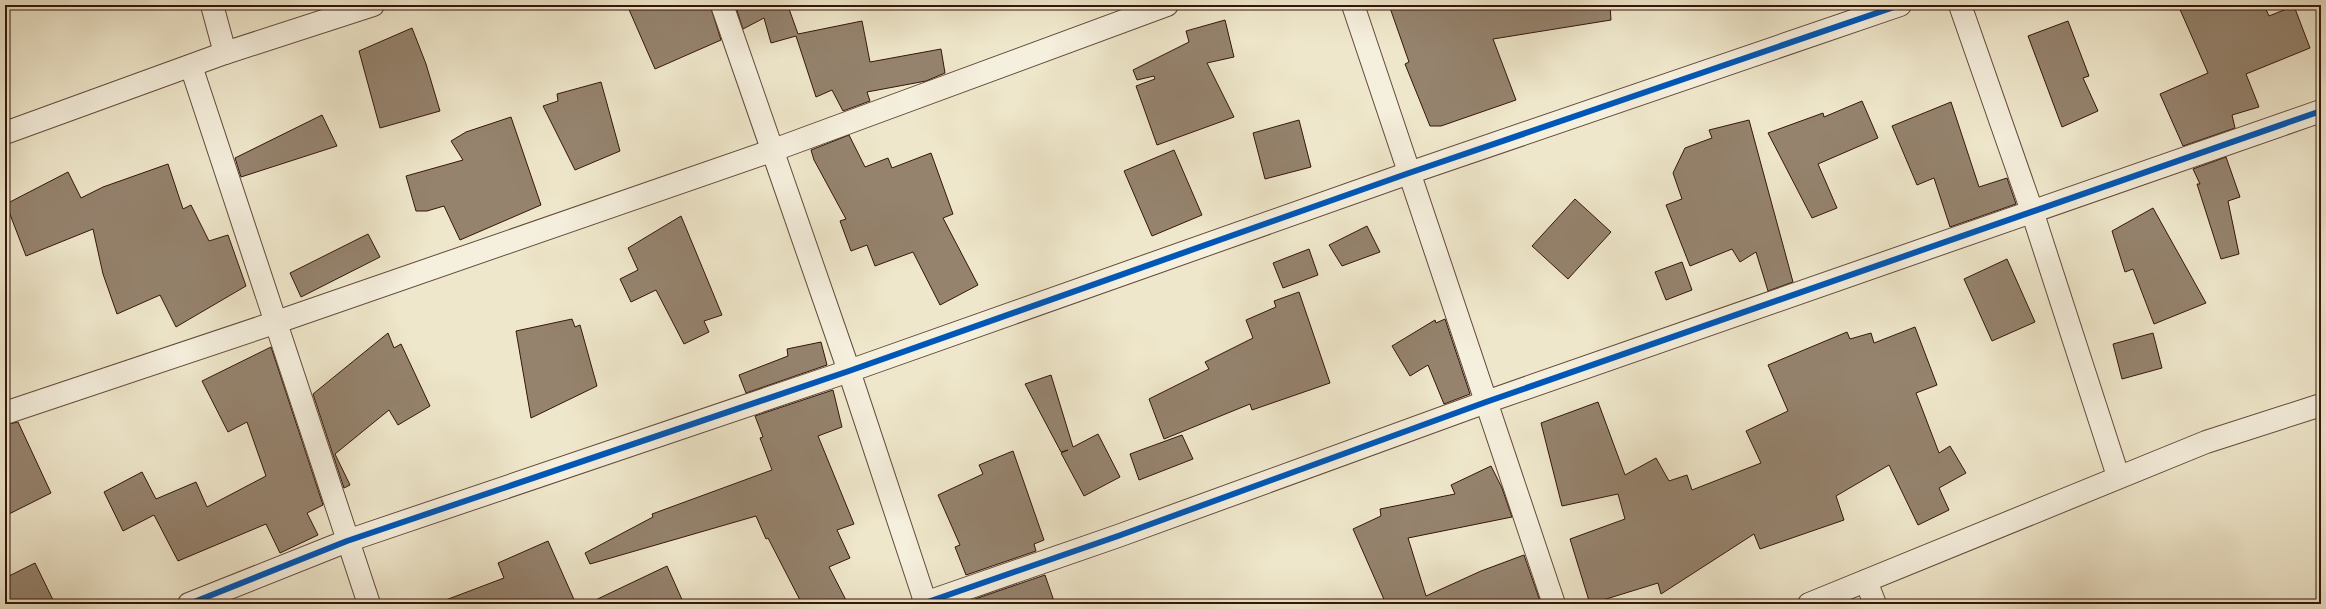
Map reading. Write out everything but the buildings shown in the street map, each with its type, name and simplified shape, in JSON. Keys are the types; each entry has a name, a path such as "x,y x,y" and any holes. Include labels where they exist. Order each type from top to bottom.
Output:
{"street":[{"path":"212,5 225,53"},
{"path":"5,133 225,53 373,5"},
{"path":"722,5 771,152 849,371 924,604 1118,536 1486,402 2321,111"},
{"path":"5,413 277,322 771,152 1144,8 1167,5"},
{"path":"1353,5 1554,604"},
{"path":"189,604 347,541 849,371 1409,173 1900,5"},
{"path":"1960,5 2032,211 2118,476"},
{"path":"191,66 277,322 347,541 369,604"},
{"path":"1809,604 2118,476 2206,442 2321,405"},
{"path":"1866,581 1876,604"}],"cycle path":[{"path":"189,604 347,541 849,371 1409,173 1900,5"},
{"path":"922,604 1118,536 1486,402 2321,111"}]}
